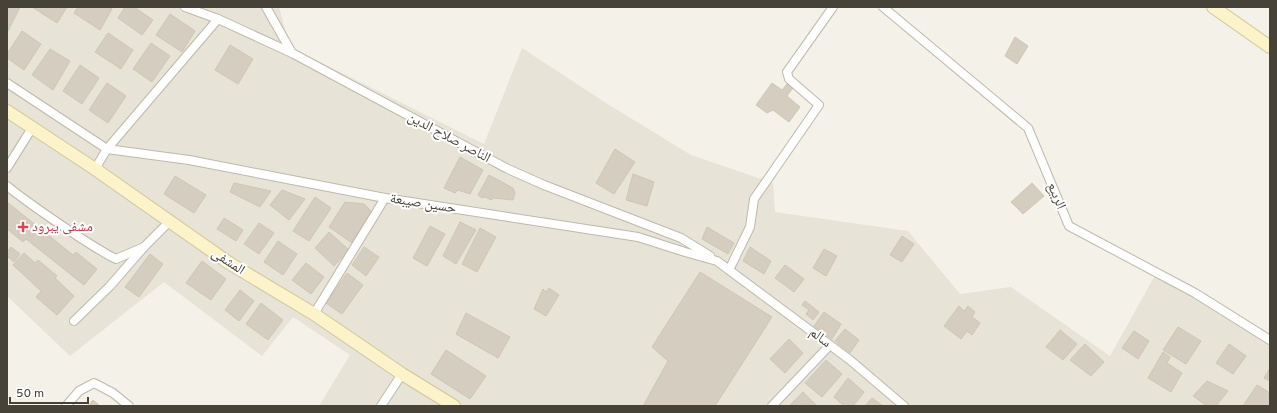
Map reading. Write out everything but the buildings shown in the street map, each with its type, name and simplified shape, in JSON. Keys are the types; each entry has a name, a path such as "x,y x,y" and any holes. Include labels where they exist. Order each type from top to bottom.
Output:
{"street":[{"name":"الناصر صلاح الدين","path":"185,7 218,19 292,53 508,169 681,238 717,261"},
{"path":"266,7 292,53"},
{"path":"731,272 750,227 754,199 818,105 789,79 787,72 833,7"},
{"name":"الربيع","path":"883,7 1028,128 1069,226 1195,294 1270,340"},
{"path":"1213,7 1270,47"},
{"path":"96,169 107,150 218,19"},
{"path":"7,83 107,150"},
{"name":"المشفى","path":"7,111 96,169 229,263 314,314 402,374 454,406"},
{"path":"7,168 32,128"},
{"name":"حسين صيبعة","path":"107,150 189,160 385,198 638,237 717,261 731,272"},
{"path":"7,186 64,227 100,251 116,259 144,247"},
{"path":"314,314 385,198"},
{"path":"74,322 110,286 144,247 170,221"},
{"name":"سالم","path":"731,272 850,360 904,406"},
{"path":"772,406 830,345"},
{"path":"381,406 402,374"},
{"path":"66,406 79,391 94,383 113,393 128,406"}],"shaded area":[{"path":"7,7 279,7 290,47 484,144 522,48 606,103 691,155 773,183 775,212 908,231 960,294 1011,287 1110,356 1158,270 1270,335 1270,406 319,406 350,355 293,317 262,356 164,282 70,356 7,296"}],"place":[{"name":"مشفى يبرود","path":"23,227"}]}
